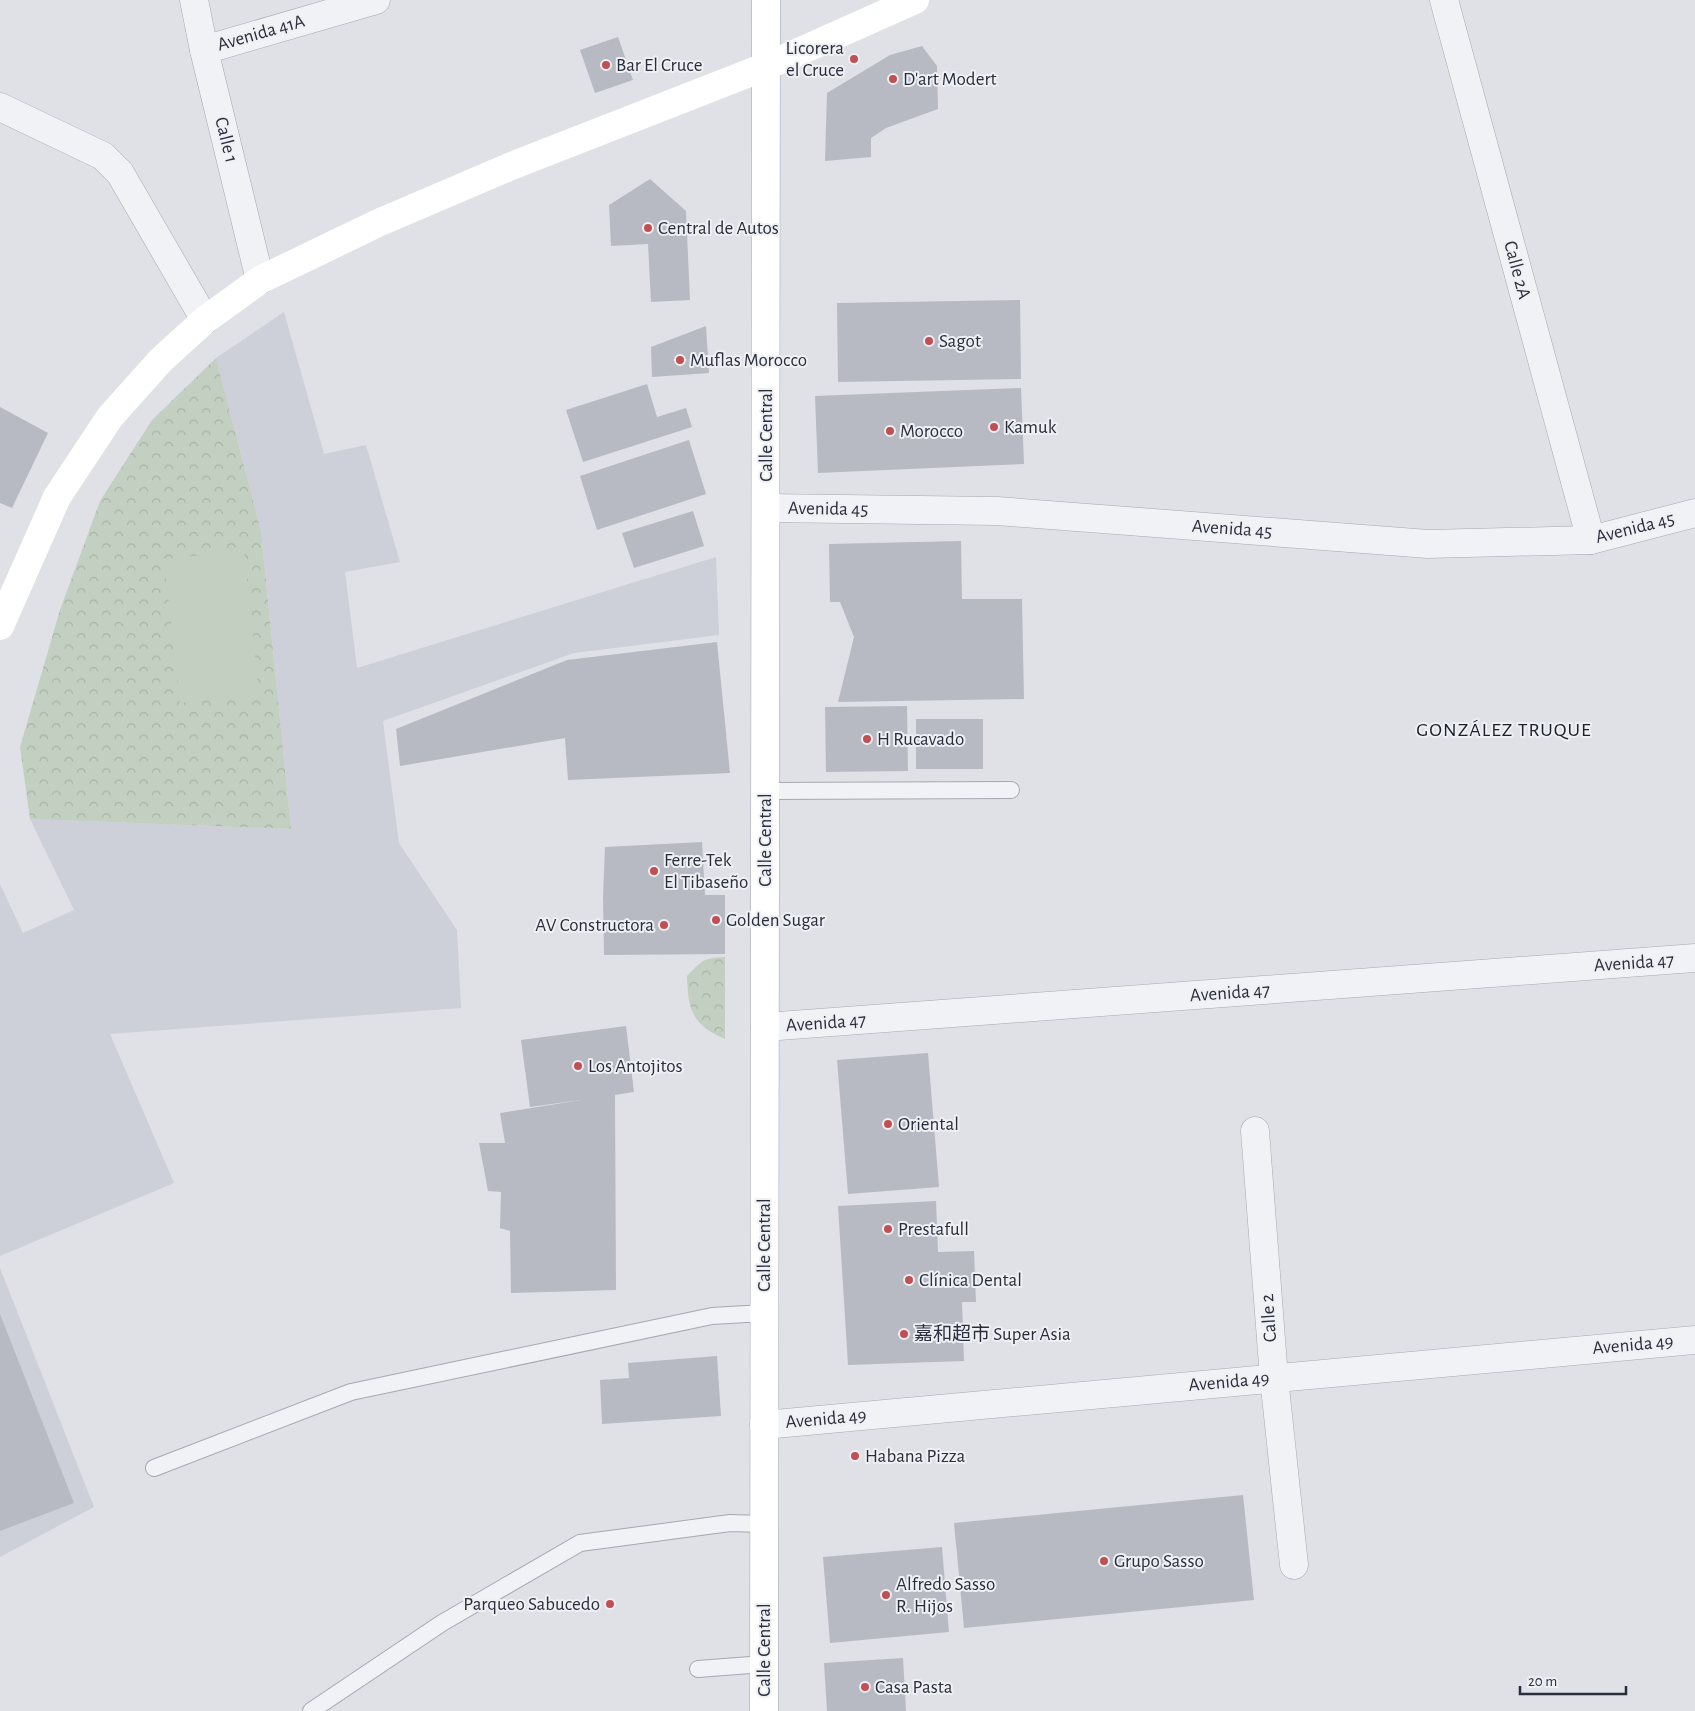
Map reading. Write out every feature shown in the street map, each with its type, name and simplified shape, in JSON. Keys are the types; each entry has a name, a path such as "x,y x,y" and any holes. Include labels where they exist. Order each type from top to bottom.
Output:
{"main road":[{"name":"Calle Central","path":"764,1711 766,0"},
{"path":"0,626 57,498 110,417 161,360 205,320 260,280 378,223 500,171 767,66 915,0"}],"street":[{"name":"Calle 1","path":"194,0 204,50 260,280"},
{"name":"Avenida 41A","path":"204,50 376,0"},
{"name":"Calle 2A","path":"1444,0 1591,540"},
{"path":"0,106 92,150 110,162 120,173 205,320"},
{"name":"Avenida 45","path":"766,508 997,511 1428,544 1591,540 1695,514"},
{"name":"Avenida 47","path":"765,1027 1695,958"},
{"name":"Calle 2","path":"1255,1131 1274,1378 1294,1565"},
{"name":"Avenida 49","path":"764,1425 1695,1340"}],"lane":[{"path":"766,791 1011,790"},
{"path":"154,1468 350,1392 712,1316 764,1313"},
{"path":"310,1711 442,1623 580,1543 730,1523 764,1524"},
{"path":"698,1669 764,1664"}],"shaded area":[{"path":"284,312 324,454 366,445 400,562 345,572 357,668 716,557 719,635 574,653 383,721 399,843 457,930 461,1008 110,1034 174,1183 0,1256 0,884 23,933 74,910 30,819 291,829 261,531 216,358"},
{"path":"0,1268 94,1507 0,1557"}],"green space":[{"path":"216,358 261,531 291,829 30,819 20,747 60,610 100,501 152,420"},
{"path":"244,551 259,695 180,703 164,559"},
{"path":"725,957 725,1039 705,1028 694,1015 689,998 687,976 707,959"}],"building":[{"name":"Bar El Cruce","path":"618,37 633,80 595,93 580,50"},
{"name":"D'art Modert","path":"922,46 937,66 938,109 886,128 871,138 871,157 825,161 827,93 890,55"},
{"name":"Central de Autos","path":"650,179 686,211 690,300 651,302 648,244 611,246 609,205"},
{"name":"Sagot","path":"1020,300 1021,379 838,382 837,303"},
{"name":"Muflas Morocco","path":"706,326 709,373 652,377 651,347"},
{"path":"647,384 657,417 686,408 692,427 583,462 566,410"},
{"name":"Morocco","path":"1021,388 1024,464 818,473 815,396"},
{"path":"0,407 48,433 12,508 0,503"},
{"path":"689,440 706,494 597,530 580,476"},
{"path":"693,511 704,546 634,568 622,533"},
{"path":"961,541 962,599 1022,599 1024,699 838,702 854,637 840,602 830,602 829,544"},
{"path":"717,642 730,773 568,780 565,738 400,766 396,729 567,660"},
{"name":"H Rucavado","path":"907,706 908,771 826,772 825,707"},
{"path":"916,719 983,719 983,769 916,769"},
{"path":"702,842 705,895 725,895 725,954 604,955 603,896 605,847"},
{"path":"626,1026 634,1092 615,1095 616,1290 511,1293 510,1231 500,1228 501,1192 488,1191 479,1143 505,1143 500,1113 581,1100 530,1107 521,1040"},
{"name":"Oriental","path":"928,1053 939,1187 848,1194 837,1060"},
{"path":"936,1201 938,1252 974,1251 976,1302 962,1302 964,1361 848,1365 838,1206"},
{"path":"0,1314 74,1503 0,1531"},
{"path":"717,1356 721,1416 602,1424 600,1380 629,1378 628,1363"},
{"name":"Grupo Sasso","path":"1243,1495 1254,1600 964,1628 954,1523"},
{"name":"Alfredo Sasso R. Hijos","path":"942,1547 949,1632 830,1643 823,1557"},
{"name":"Casa Pasta","path":"903,1658 906,1711 827,1711 824,1663"}],"place":[{"name":"Licorera el Cruce","path":"854,59"},
{"name":"Bar El Cruce","path":"606,65"},
{"name":"D'art Modert","path":"893,79"},
{"name":"Central de Autos","path":"648,228"},
{"name":"Sagot","path":"929,341"},
{"name":"Muflas Morocco","path":"680,360"},
{"name":"Kamuk","path":"994,427"},
{"name":"Morocco","path":"890,431"},
{"name":"H Rucavado","path":"867,739"},
{"name":"Ferre-Tek El Tibaseño","path":"654,871"},
{"name":"Golden Sugar","path":"716,920"},
{"name":"AV Constructora","path":"664,925"},
{"name":"Los Antojitos","path":"578,1066"},
{"name":"Oriental","path":"888,1124"},
{"name":"Prestafull","path":"888,1229"},
{"name":"Clínica Dental","path":"909,1280"},
{"name":"嘉和超市 Super Asia","path":"904,1334"},
{"name":"Habana Pizza","path":"855,1456"},
{"name":"Grupo Sasso","path":"1104,1561"},
{"name":"Alfredo Sasso R. Hijos","path":"886,1595"},
{"name":"Parqueo Sabucedo","path":"610,1604"},
{"name":"Casa Pasta","path":"865,1687"}],"district":[{"name":"GONZÁLEZ TRUQUE","path":"1504,730"}]}
